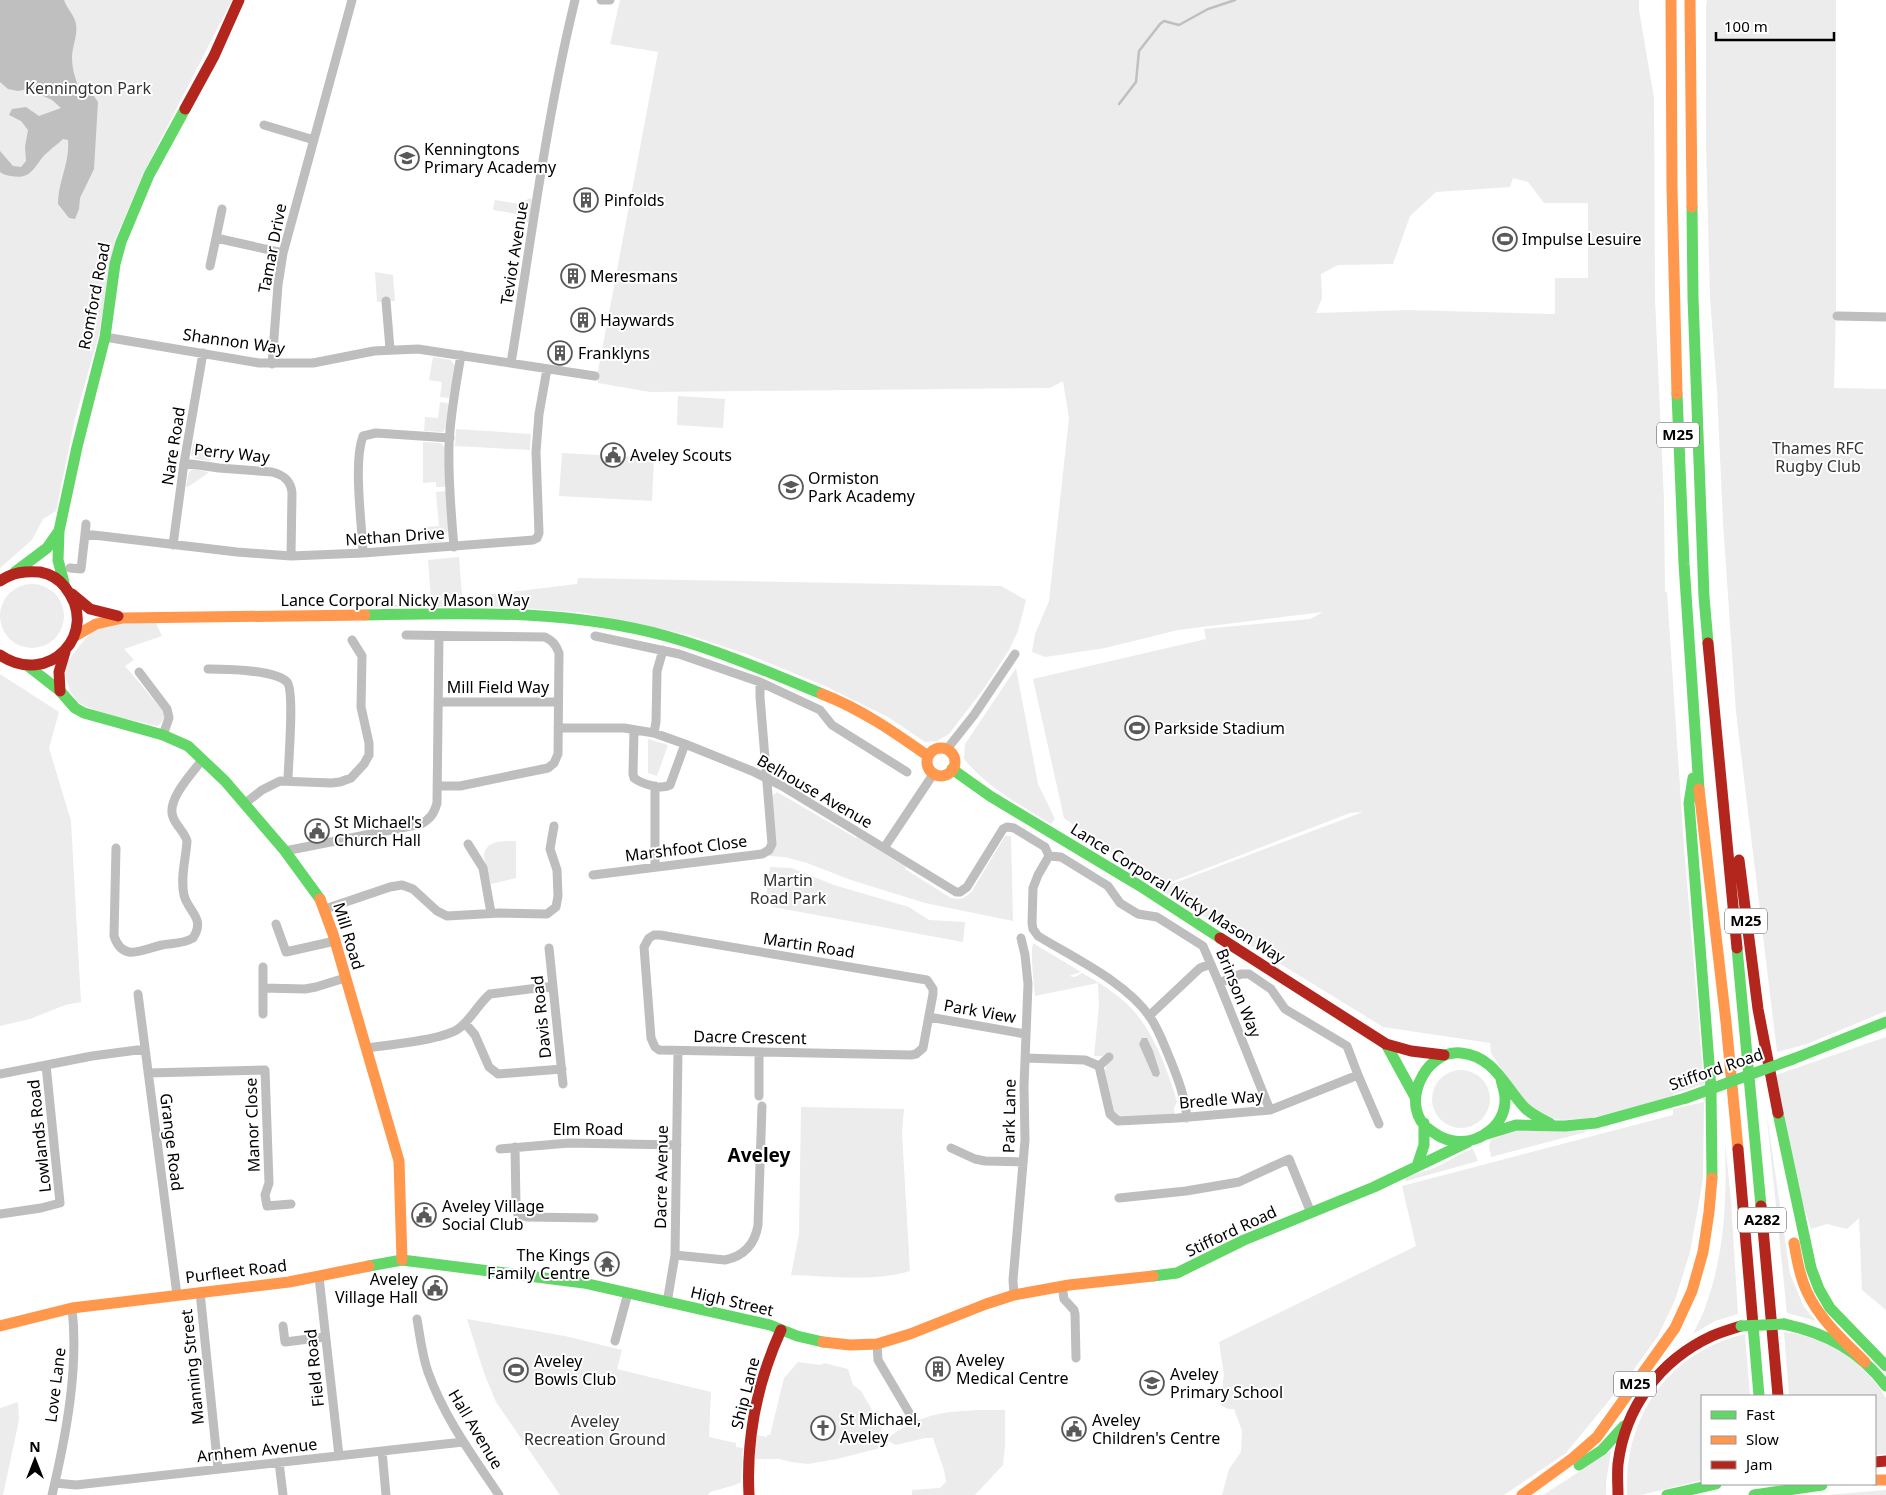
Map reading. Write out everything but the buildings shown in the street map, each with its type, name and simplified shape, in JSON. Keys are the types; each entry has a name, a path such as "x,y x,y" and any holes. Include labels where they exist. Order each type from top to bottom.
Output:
{"main road":[{"name":"Romford Road","path":"64,583 58,560 60,531 77,447 105,337 115,264 121,242 149,175 214,56 239,0"},
{"name":"M25","path":"1671,0 1670,102 1676,362 1696,756 1722,990 1759,1395"},
{"name":"M25","path":"1690,0 1693,279 1704,597 1708,656 1754,1130"},
{"name":"M25","path":"1699,450 1714,596 1728,769 1750,953 1758,1009 1785,1151 1811,1268 1818,1289 1838,1317 1881,1369"},
{"name":"Romford Road","path":"0,581 47,548 60,531"},
{"path":"15,572 44,572 64,583 71,594 78,613 78,625 59,672 60,691"},
{"name":"Lance Corporal Nicky Mason Way","path":"71,594 96,612 122,618"},
{"name":"Lance Corporal Nicky Mason Way","path":"75,636 96,624 122,618 499,613 560,617 665,636 712,650 843,702 885,724 928,756"},
{"path":"0,655 14,663 28,666 52,661 66,652"},
{"name":"Mill Road","path":"28,666 60,691 75,708 84,713 163,736 188,746 219,774 285,852 319,896 335,941 344,978 399,1161 402,1260"},
{"path":"939,748 948,750 951,752 954,760 952,769 950,772 942,775 934,773 927,764 928,756 939,748"},
{"name":"M25","path":"1522,1495 1586,1448 1607,1424 1675,1328 1685,1309 1698,1272 1710,1200 1712,1119 1689,803 1696,756"},
{"name":"Lance Corporal Nicky Mason Way","path":"952,769 990,796 1140,886 1386,1044 1411,1051 1444,1055"},
{"name":"M25","path":"1652,1381 1694,1312 1706,1275 1715,1223 1718,1174 1718,1102 1708,870"},
{"name":"M25","path":"1738,962 1765,1079 1802,1280 1819,1313 1866,1362"},
{"name":"Stifford Road","path":"1487,1134 1516,1125 1551,1124 1565,1126 1596,1123 1686,1098 1793,1059 1886,1022"},
{"name":"Lance Corporal Nicky Mason Way","path":"1386,1044 1415,1097"},
{"path":"1466,1053 1481,1058 1493,1067 1501,1079 1505,1098 1503,1111 1498,1121 1487,1134 1478,1139 1468,1142 1450,1140 1434,1134 1424,1123 1416,1104 1415,1097 1420,1077 1428,1066 1444,1055 1466,1053"},
{"name":"Stifford Road","path":"1501,1079 1524,1107 1551,1124"},
{"path":"1417,1166 1424,1148 1424,1123"},
{"name":"A282","path":"1754,1130 1778,1395"},
{"name":"Stifford Road","path":"1047,1288 1177,1273 1244,1240 1311,1214 1468,1142"},
{"name":"Purfleet Road","path":"72,1308 289,1282 402,1260"},
{"name":"High Street","path":"402,1260 567,1280 770,1326 811,1340 836,1345 877,1344 910,1334 986,1304 1014,1295 1047,1288"},
{"path":"0,1326 72,1308"},
{"path":"1530,1495 1602,1450 1615,1437 1652,1381 1674,1358 1688,1348 1715,1334 1741,1326 1784,1324 1824,1335 1846,1347 1866,1362 1881,1369 1886,1381"},
{"name":"Ship Lane","path":"749,1495 749,1448 754,1414 766,1370 782,1330"},
{"path":"1881,1369 1886,1386"},
{"path":"1618,1495 1618,1456 1628,1419"},
{"path":"1668,1495 1712,1485"},
{"path":"1754,1495 1822,1485"}],"street":[{"name":"Tamar Drive","path":"272,364 277,296 283,253 352,0"},
{"name":"Teviot Avenue","path":"511,363 555,92 575,0"},
{"path":"602,0 610,0"},
{"path":"264,125 314,140"},
{"path":"210,266 222,209"},
{"path":"216,238 283,253"},
{"path":"386,301 390,349"},
{"path":"1837,316 1886,317"},
{"name":"Shannon Way","path":"105,337 272,364 313,363 390,349 418,349 595,376"},
{"name":"Nare Road","path":"173,545 184,463 203,353"},
{"path":"454,546 449,468 450,438 461,355"},
{"name":"Nethan Drive","path":"85,534 236,552 291,556 363,553 533,540 537,538 539,527 536,475 537,433 547,369"},
{"path":"363,553 359,482 360,447 363,436 376,434 450,438"},
{"name":"Perry Way","path":"184,463 272,472 280,474 287,479 292,493 291,556"},
{"path":"70,568 81,569 86,524"},
{"path":"406,635 546,637 557,646 559,653 558,754 554,763 548,768 460,786 437,786"},
{"path":"285,852 421,824 428,820 435,812 439,636"},
{"path":"595,636 663,650 760,682 820,710 832,725 907,772"},
{"path":"244,804 270,785 288,781 331,783 351,778 358,772 369,756 361,707 362,656 352,640"},
{"path":"654,733 657,671 663,650"},
{"path":"948,750 1015,654"},
{"path":"208,669 246,670 278,677 285,680 289,685 291,702 288,781"},
{"path":"139,672 167,709 168,718 163,736"},
{"name":"Marshfoot Close","path":"593,875 766,853 772,844 760,682"},
{"name":"Mill Field Way","path":"438,702 558,702"},
{"name":"Belhouse Avenue","path":"558,728 624,728 654,733 685,744 766,778 884,848 934,773"},
{"path":"634,730 634,778 637,781 655,786 670,785 685,744"},
{"path":"116,848 114,936 116,943 121,949 132,953 139,952 161,945 181,943 193,938 198,926 186,900 183,886 187,841 185,834 173,819 172,809 177,794 203,759"},
{"path":"655,786 655,867"},
{"path":"325,909 390,887 402,885 413,889 438,912 447,916 491,913 540,915 552,912 556,908 558,896 557,870 550,849 554,826"},
{"path":"884,848 952,891 960,892 967,887 1003,829 1007,827 1014,828 1045,847 1049,856 1038,875 1034,888 1033,929 1038,936 1123,989 1149,1016 1161,1037 1183,1093 1187,1118"},
{"path":"468,844 483,868 491,913"},
{"name":"Brinson Way","path":"1049,856 1060,857 1108,886 1120,903 1138,914 1157,917 1202,946 1219,983 1270,1110"},
{"path":"276,924 286,952 335,941"},
{"name":"Martin Road","path":"649,938 660,934 927,980 933,989 929,1017"},
{"name":"Dacre Crescent","path":"649,938 644,947 652,1043 659,1050 862,1055 916,1054 923,1048 929,1017"},
{"name":"Park Lane","path":"1014,1295 1023,1162 1028,978 1021,938"},
{"name":"Davis Road","path":"549,948 563,1084"},
{"path":"1149,1016 1200,968 1211,964"},
{"path":"263,967 263,1014"},
{"path":"1219,983 1241,974 1249,974 1271,989 1285,1009 1347,1046 1379,1124"},
{"path":"263,988 316,987 344,978"},
{"path":"366,1048 446,1034 457,1030 466,1023 490,994 553,986"},
{"name":"Grange Road","path":"138,994 177,1295"},
{"name":"Park View","path":"929,1017 1025,1034"},
{"path":"466,1023 475,1035 489,1067 498,1074 562,1069"},
{"path":"0,1074 92,1056 145,1049"},
{"name":"Dacre Avenue","path":"667,1303 675,1255 678,1051"},
{"path":"759,1052 759,1096"},
{"path":"1025,1058 1085,1060 1099,1066 1109,1057"},
{"name":"Lowlands Road","path":"0,1214 49,1207 60,1203 46,1065"},
{"name":"Bredle Way","path":"1099,1066 1110,1114 1118,1121 1187,1118 1270,1110 1358,1075"},
{"name":"Manor Close","path":"148,1073 266,1070 269,1183 265,1195 267,1206 291,1204"},
{"path":"675,1255 725,1260 745,1252 754,1240 758,1225 762,1106"},
{"name":"Elm Road","path":"500,1149 569,1143 677,1145"},
{"path":"515,1147 516,1205 518,1215 528,1217 594,1218"},
{"path":"951,1148 986,1161 1023,1162"},
{"path":"1120,1198 1186,1191 1239,1182 1289,1159 1311,1214"},
{"name":"Field Road","path":"319,1277 338,1456"},
{"path":"1062,1286 1064,1299 1074,1310 1075,1314 1076,1358"},
{"name":"Manning Street","path":"200,1292 218,1469"},
{"path":"615,1341 628,1293"},
{"name":"Love Lane","path":"52,1495 74,1366 75,1342 72,1308"},
{"name":"Hall Avenue","path":"417,1319 427,1370 439,1399 463,1442 499,1495"},
{"path":"283,1326 285,1342 326,1338"},
{"path":"877,1344 878,1360 914,1421"},
{"name":"Arnhem Avenue","path":"55,1483 76,1485 463,1442"},
{"path":"382,1451 386,1495"},
{"path":"279,1462 283,1495"}],"green space":[{"name":"Kennington Park","path":"0,0 232,0 144,172 115,240 99,334 75,419 56,511 43,519 32,540 0,568"},
{"path":"620,0 1639,0 1639,10 1654,98 1655,299 1664,501 1665,592 1667,592 1684,847 1704,1084 1673,1094 1673,1097 1591,1118 1562,1120 1551,1118 1531,1107 1505,1075 1491,1053 1490,1043 1383,1027 1159,889 1363,812 1350,813 1158,887 1064,818 1033,679 1206,639 1204,629 1310,619 1323,612 1178,630 1105,648 1045,657 1032,652 1035,634 1049,601 1069,418 1063,381 1050,388 650,392 598,383 598,371 658,52 610,44","holes":["1513,178 1528,182 1544,203 1588,203 1588,278 1555,278 1555,314 1409,310 1316,313 1322,298 1321,274 1338,265 1393,264 1410,216 1436,192 1510,187"]},
{"name":"Thames RFC Rugby Club","path":"1707,0 1836,0 1836,309 1834,388 1886,389 1886,1011 1807,1044 1777,1052 1736,712 1723,523 1717,390 1710,298 1706,145"},
{"path":"530,198 532,200 529,221 526,223 517,214 493,210 495,200 519,204"},
{"path":"375,272 393,275 395,301 377,302"},
{"path":"433,357 451,360 456,367 449,398 440,397 442,382 429,380"},
{"path":"678,396 725,399 723,428 677,425"},
{"path":"440,402 447,403 449,406 446,427 443,432 424,431 425,417 438,418"},
{"path":"456,429 531,434 530,450 455,446"},
{"path":"194,440 210,461 195,459 191,455"},
{"path":"423,442 441,443 446,449 446,485 444,487 436,487 436,482 423,483"},
{"path":"562,453 654,458 652,501 559,496"},
{"path":"193,469 208,473 188,487 186,486 189,472"},
{"path":"445,491 447,493 450,531 447,531 441,542 427,543 426,527 439,526 436,492"},
{"path":"459,557 462,595 431,600 428,560"},
{"path":"578,578 1001,586 1026,600 1018,631 1009,650 985,687 949,734 937,741 925,742 888,717 825,686 749,655 689,635 585,613 511,607 362,607 409,604 577,584"},
{"path":"32,584 50,589 55,593 59,598 64,616 59,634 55,639 50,643 32,648 14,643 9,639 5,634 0,616 5,598 9,593 14,589"},
{"path":"155,621 162,636 124,649 134,660 125,666 164,712 165,718 158,726 98,711 77,701 71,692 65,671 74,652 88,637 95,630 106,626"},
{"path":"1016,668 1038,784 1055,819 1051,824 1016,803 983,779 964,759 965,744"},
{"path":"0,674 59,712 49,748 71,821 81,1002 65,1005 30,1019 0,1026"},
{"path":"648,739 668,745 657,776 648,773"},
{"path":"777,792 857,837 906,867 905,869 951,898 963,898 972,891 1005,836 1011,836 1013,921 925,903 851,880 807,863 785,857 769,856 771,797"},
{"path":"516,841 516,878 491,884 484,858 485,851 491,844 496,842"},
{"name":"Martin Road Park","path":"770,867 792,868 834,885 909,907 929,920 965,922 963,942 773,907 766,896"},
{"path":"1033,943 1081,972 1069,976 1075,977 1082,973 1108,989 1121,998 1140,1018 1153,1040 1170,1078 1177,1102 1174,1108 1175,1115 1121,1119 1113,1111 1104,1056 1094,1056 1099,1006 1098,983 1035,996 1032,962"},
{"path":"1886,1037 1886,1310 1862,1290 1859,1218 1847,1229 1827,1224 1811,1229 1798,1188 1776,1075"},
{"path":"1455,1070 1467,1070 1482,1078 1490,1093 1490,1105 1482,1120 1467,1128 1455,1128 1440,1120 1432,1105 1432,1093 1440,1078"},
{"path":"1704,1102 1703,1179 1690,1252 1675,1300 1658,1336 1630,1375 1566,1453 1504,1495 1222,1495 1229,1469 1241,1452 1242,1431 1234,1409 1228,1409 1220,1405 1224,1374 1219,1342 1416,1246 1402,1186 1673,1115 1673,1109"},
{"path":"801,1107 904,1109 902,1133 910,1271 867,1277 791,1275 799,1234"},
{"path":"1766,1110 1790,1274 1804,1307 1816,1321 1787,1313"},
{"path":"1511,1131 1586,1132 1491,1157 1489,1146 1491,1140"},
{"path":"1725,1142 1731,1200 1738,1314 1715,1321 1693,1334 1704,1310 1718,1263 1724,1223 1726,1183"},
{"path":"1473,1149 1478,1161 1406,1181 1404,1178 1434,1168"},
{"name":"Aveley Recreation Ground","path":"467,1319 565,1336 622,1350 617,1369 711,1392 709,1437 736,1443 736,1447 743,1448 741,1482 710,1492 708,1495 560,1495 496,1402 484,1373"},
{"path":"1784,1332 1815,1339 1843,1353 1867,1373 1886,1398 1886,1454 1876,1455 1876,1395 1789,1395"},
{"path":"1745,1334 1750,1395 1701,1395 1701,1480 1641,1495 1627,1495 1628,1466 1633,1439 1643,1415 1656,1392 1673,1372 1694,1356 1718,1343"},
{"path":"798,1362 821,1365 824,1363 848,1369 853,1385 861,1391 882,1427 881,1431 888,1446 808,1464 779,1459 755,1459 756,1435 767,1437 767,1435 770,1435 784,1378"},
{"path":"18,1402 19,1420 3,1495 0,1495 0,1408"},
{"path":"1005,1410 1003,1465 975,1495 912,1495 912,1490 940,1488 946,1482 933,1438 896,1445 888,1441 891,1437 896,1432 913,1423 931,1416 949,1412"},
{"path":"1611,1451 1606,1495 1543,1495"},
{"path":"1886,1490 1886,1495 1827,1495"}],"shaded area":[{"path":"0,0 64,0 75,20 76,33 72,58 77,84 81,92 94,96 98,102 94,169 80,198 79,209 75,219 69,218 58,204 68,140 63,139 25,176 11,176 0,172 0,151 13,166 21,167 26,161 25,147 28,130 21,121 9,115 12,109 26,107 39,116 61,108 52,100 28,89 18,91 8,89 0,82"},
{"path":"1142,1038 1147,1038 1153,1051 1160,1073 1158,1077 1153,1076 1139,1044"}],"waterway":[{"path":"1119,104 1136,82 1139,51 1160,24 1164,21 1179,25 1208,9 1235,0"}],"traffic: fast":[{"path":"64,583 58,560 59,531 77,447 105,337 115,264 121,242 149,175 185,109"},
{"path":"1692,207 1693,298 1704,597 1708,643"},
{"path":"1677,394 1684,564 1699,789"},
{"path":"15,572 47,548 59,531"},
{"path":"365,615 517,615 554,617 629,627 706,648 822,694"},
{"path":"28,666 60,691 75,708 84,713 163,735 188,746 225,781 285,851 320,899"},
{"path":"952,769 990,796 1140,886 1220,938"},
{"path":"1693,778 1689,803 1711,1089 1712,1178"},
{"path":"1737,948 1761,1206"},
{"path":"1793,1059 1886,1022"},
{"path":"1386,1044 1415,1097"},
{"path":"1501,1079 1505,1096 1501,1117 1496,1125 1481,1136 1473,1140 1447,1140 1430,1130 1421,1120 1416,1108 1416,1095 1426,1070 1436,1060 1448,1054 1461,1053 1472,1055 1490,1066 1498,1074 1525,1108 1551,1124"},
{"path":"1686,1098 1793,1059"},
{"path":"1487,1134 1516,1125 1565,1126 1596,1123 1686,1098"},
{"path":"1778,1113 1811,1268 1819,1289 1830,1308 1886,1366"},
{"path":"1417,1166 1424,1145 1424,1123"},
{"path":"1153,1276 1177,1273 1244,1240 1374,1187 1468,1142"},
{"path":"369,1266 402,1260 584,1283 770,1325 797,1336 823,1342"},
{"path":"1784,1324 1828,1338 1841,1345 1865,1363 1886,1386"},
{"path":"1741,1326 1784,1324"},
{"path":"1753,1325 1759,1395"},
{"path":"1579,1465 1602,1450 1624,1426"},
{"path":"1667,1495 1712,1485"},
{"path":"1754,1495 1822,1485"}],"traffic: slow":[{"path":"1671,0 1672,188 1677,394"},
{"path":"1690,0 1692,207"},
{"path":"75,636 96,624 123,618 365,615"},
{"path":"822,694 864,714 928,756"},
{"path":"941,748 951,752 955,762 951,772 941,776 931,772 927,762 931,752 941,748"},
{"path":"1699,789 1726,1022 1738,1149"},
{"path":"320,899 333,934 399,1161 402,1260"},
{"path":"1522,1495 1573,1458 1597,1437 1675,1328 1692,1291 1703,1252 1712,1178"},
{"path":"1794,1243 1802,1280 1812,1302 1833,1330 1865,1362"},
{"path":"0,1326 72,1308 289,1282 369,1266"},
{"path":"823,1342 850,1345 877,1344 910,1334 1014,1295 1069,1285 1153,1276"},
{"path":"1876,1480 1886,1480"}],"traffic: jam":[{"path":"185,109 214,56 239,0"},
{"path":"0,581 14,574 24,572 40,572 51,576 65,587 75,604 77,622 73,637 64,651 51,660 36,665 18,663 0,655"},
{"path":"72,594 90,609 118,616"},
{"path":"1708,643 1737,948"},
{"path":"60,691 59,672 65,652"},
{"path":"1739,860 1758,1009 1778,1113"},
{"path":"1220,938 1386,1044 1411,1051 1444,1055"},
{"path":"1738,1149 1753,1325"},
{"path":"1761,1206 1778,1395"},
{"path":"1618,1495 1618,1468 1622,1443 1628,1423 1648,1388 1661,1372 1693,1346 1715,1335 1741,1326"},
{"path":"749,1495 751,1431 765,1370 781,1330"},
{"path":"1876,1462 1886,1461"}],"place":[{"name":"Kenningtons Primary Academy","path":"407,158"},
{"name":"Pinfolds","path":"586,200"},
{"name":"Impulse Lesuire","path":"1505,239"},
{"name":"Meresmans","path":"573,276"},
{"name":"Haywards","path":"583,320"},
{"name":"Franklyns","path":"560,353"},
{"name":"Aveley Scouts","path":"613,455"},
{"name":"Ormiston Park Academy","path":"791,487"},
{"name":"Parkside Stadium","path":"1137,728"},
{"name":"St Michael's Church Hall","path":"317,831"},
{"name":"Aveley Village Social Club","path":"424,1215"},
{"name":"The Kings Family Centre","path":"607,1264"},
{"name":"Aveley Village Hall","path":"435,1288"},
{"name":"Aveley Medical Centre","path":"938,1369"},
{"name":"Aveley Bowls Club","path":"516,1370"},
{"name":"Aveley Primary School","path":"1152,1383"},
{"name":"St Michael, Aveley","path":"823,1428"},
{"name":"Aveley Children's Centre","path":"1074,1429"}],"district":[{"name":"Aveley","path":"759,1155"}]}
